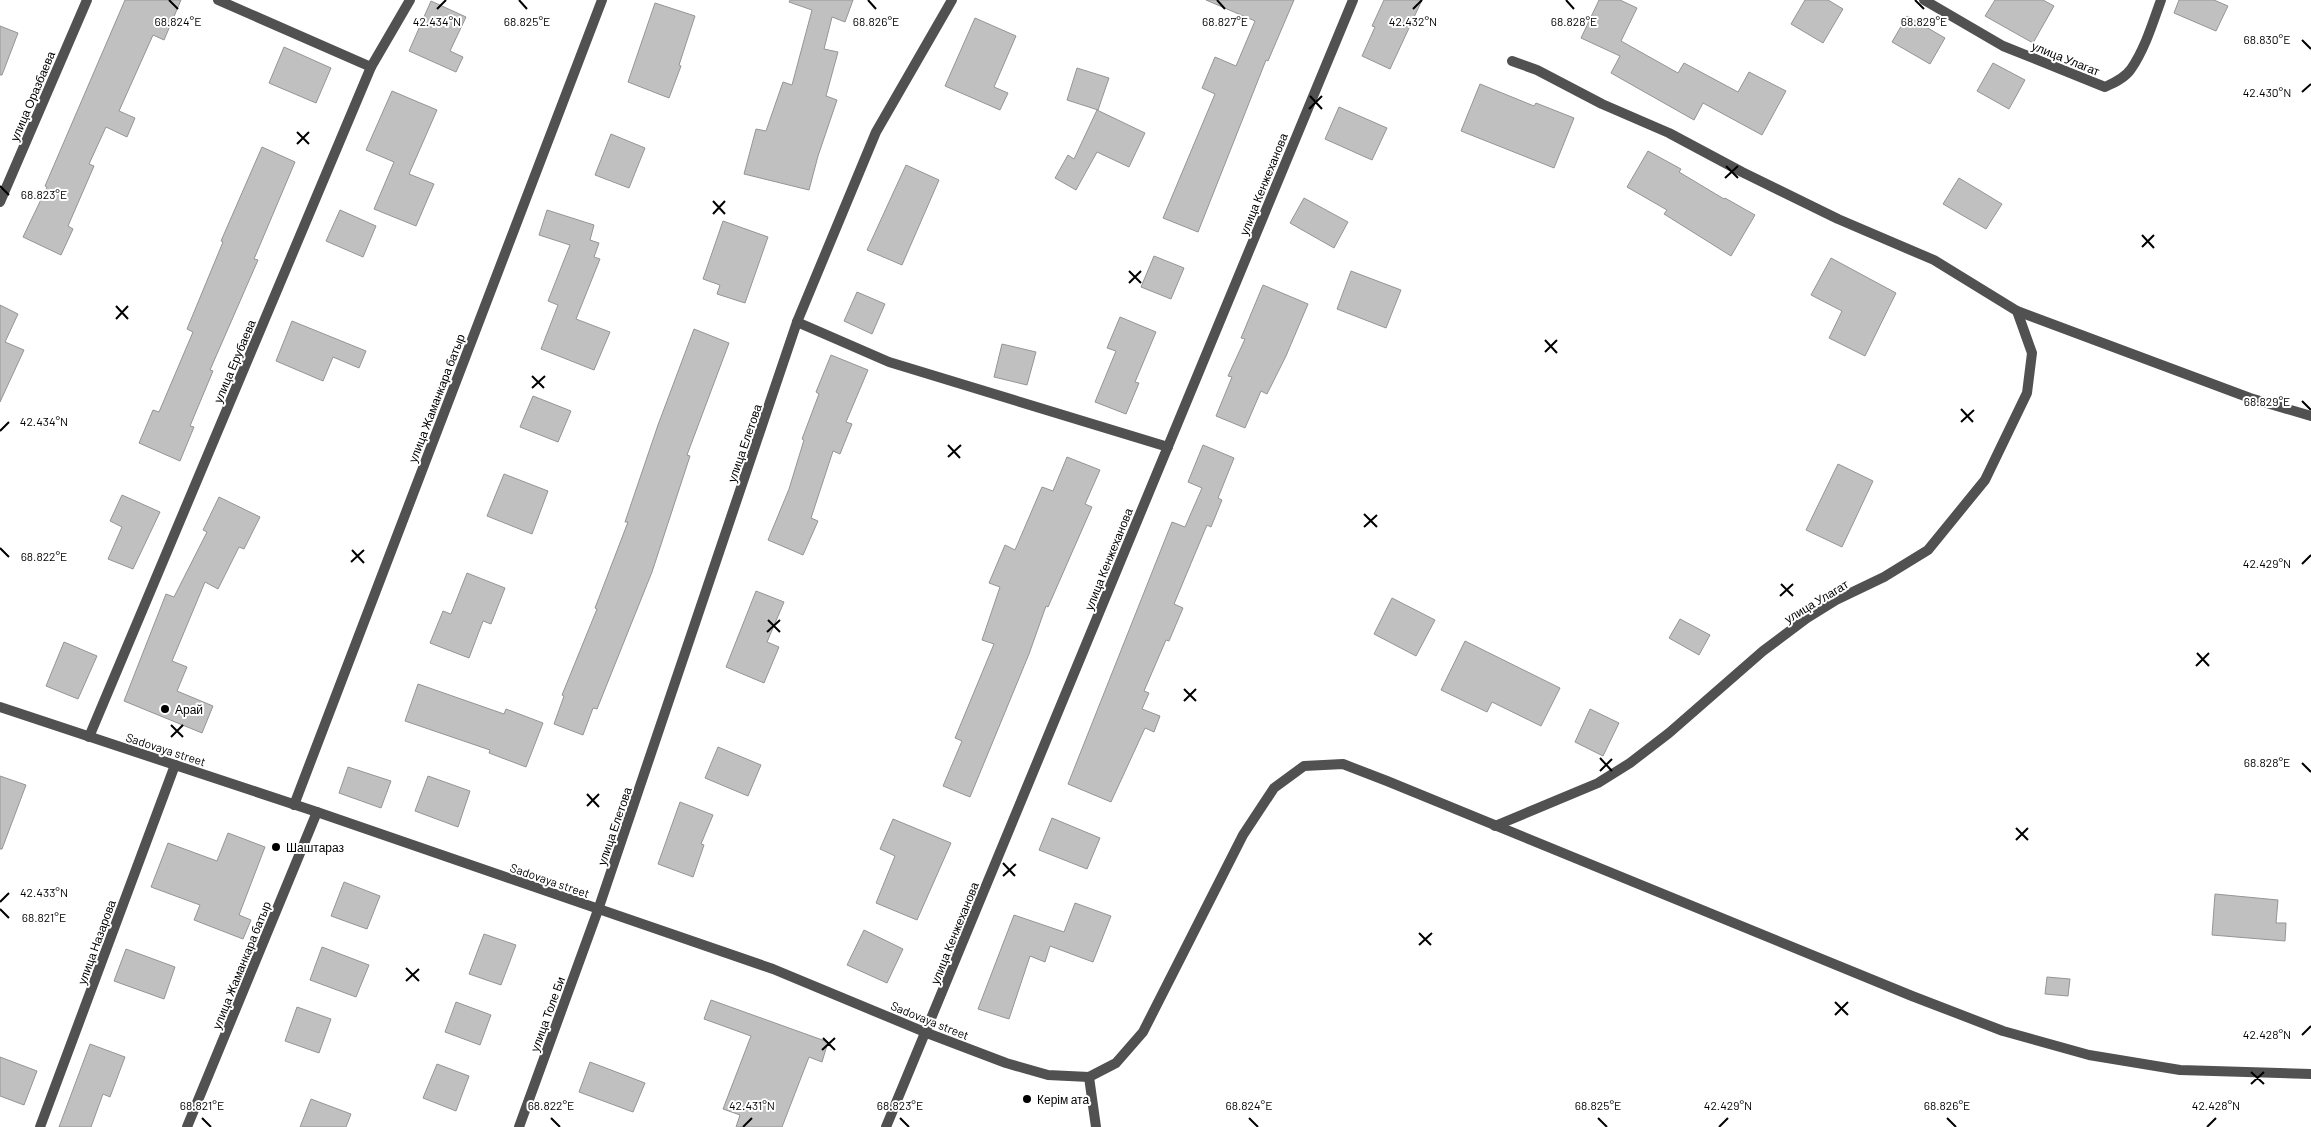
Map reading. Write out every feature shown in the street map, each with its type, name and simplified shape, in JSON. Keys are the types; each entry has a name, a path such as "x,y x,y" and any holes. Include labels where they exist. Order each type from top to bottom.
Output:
{"street":[{"name":"улица Оразбаева","path":"0,202 87,0"},
{"path":"218,0 371,67"},
{"name":"улица Ерубаева","path":"89,737 371,67 410,0"},
{"name":"улица Жаманкара батыр","path":"294,805 602,0"},
{"name":"улица Елетова","path":"598,910 798,322 876,132 952,0"},
{"name":"улица Кенжеханова","path":"886,1127 927,1033 1353,0"},
{"name":"улица Улагат","path":"1924,0 2004,46 2105,87 2118,81 2131,70 2147,37 2161,0"},
{"path":"1512,61 1537,70 1602,104 1669,133 1742,172 1838,219 1934,260 2017,311 2250,398 2311,416"},
{"name":"улица Улагат","path":"1494,826 1598,783 1630,763 1669,733 1763,651 1807,618 1836,600 1884,577 1928,550 1985,480 2027,393 2032,353 2017,311"},
{"path":"798,322 889,362 1168,447"},
{"name":"Sadovaya street","path":"0,707 318,812 773,969 927,1033 1006,1063 1048,1075 1089,1077"},
{"path":"1096,1127 1089,1077 1116,1063 1143,1032 1243,834 1274,788 1304,766 1343,764 1912,996 2003,1031 2089,1055 2180,1070 2311,1074"},
{"name":"улица Назарова","path":"40,1127 175,765"},
{"name":"улица Жаманкара батыр","path":"187,1127 318,812"},
{"name":"улица Толе Би","path":"519,1127 598,910"}],"building":[{"path":"125,0 181,0 164,40 153,35 119,111 135,118 127,137 106,127 89,164 94,166 68,226 73,229 61,255 23,237 47,187 45,186"},
{"path":"790,0 853,0 845,22 832,17 824,49 838,52 826,96 837,100 818,156 809,190 744,174 756,129 766,131 783,82 792,85 812,10 789,2"},
{"path":"1206,0 1294,0 1268,61 1266,60 1198,232 1163,218 1215,94 1202,88 1215,57 1236,66 1255,21"},
{"path":"1384,0 1422,0 1390,69 1362,56 1375,27 1372,26"},
{"path":"1599,0 1620,0 1637,8 1621,41 1678,73 1684,63 1738,92 1749,72 1786,91 1762,135 1703,103 1694,120 1611,73 1620,56 1581,38"},
{"path":"1805,0 1828,0 1843,9 1823,43 1791,24"},
{"path":"1995,0 2043,0 2054,6 2033,43 1985,16"},
{"path":"2179,0 2214,0 2228,6 2216,31 2174,13"},
{"path":"431,1 466,17 450,51 463,57 456,72 409,51"},
{"path":"655,3 695,16 679,65 681,66 669,98 628,82"},
{"path":"1907,16 1945,38 1930,64 1892,42"},
{"path":"975,18 1016,36 994,87 1008,93 1000,110 945,86"},
{"path":"0,26 18,33 2,75 0,75"},
{"path":"284,47 331,68 316,103 269,83"},
{"path":"1993,63 2025,80 2009,109 1977,91"},
{"path":"1077,68 1109,78 1098,110 1067,100"},
{"path":"1480,84 1534,106 1536,103 1574,118 1554,168 1461,131"},
{"path":"392,91 437,110 409,174 434,184 416,226 374,209 394,162 366,150"},
{"path":"1339,107 1387,128 1372,160 1325,139"},
{"path":"1097,110 1145,133 1129,167 1097,152 1076,190 1055,178 1068,155 1074,159"},
{"path":"611,134 645,148 629,188 595,175"},
{"path":"262,147 295,162 254,259 258,260 210,370 213,371 190,426 194,427 180,461 139,443 153,410 159,412 193,332 187,329 223,242 221,241"},
{"path":"1648,151 1681,169 1679,172 1724,199 1755,215 1731,256 1664,214 1667,210 1627,187"},
{"path":"906,165 939,180 902,265 867,250"},
{"path":"1959,178 2002,204 1986,229 1943,204"},
{"path":"1304,198 1348,222 1334,248 1290,223"},
{"path":"340,210 376,226 363,257 326,241"},
{"path":"547,210 594,225 590,240 599,243 594,257 600,259 576,319 610,332 594,370 541,349 558,305 548,301 570,245 539,235"},
{"path":"723,221 768,237 745,303 717,294 720,285 703,279"},
{"path":"1154,256 1184,268 1171,299 1141,287"},
{"path":"1831,258 1896,293 1865,356 1829,338 1842,311 1811,295"},
{"path":"1351,271 1401,290 1386,328 1337,309"},
{"path":"1263,285 1308,304 1286,356 1267,394 1261,391 1245,428 1216,416 1232,377 1228,376 1245,339 1241,338"},
{"path":"857,292 885,304 872,334 844,321"},
{"path":"0,305 18,314 5,342 24,350 0,402"},
{"path":"1120,317 1156,332 1135,382 1139,383 1126,414 1095,402 1116,351 1107,348"},
{"path":"292,321 366,351 359,368 333,357 323,381 276,361"},
{"path":"694,329 729,343 687,455 690,456 652,572 597,709 593,708 583,735 554,724 564,696 562,695 597,609 595,608 628,522 625,522 658,425"},
{"path":"1002,344 1036,352 1027,385 994,377"},
{"path":"831,355 868,370 846,422 852,424 840,454 833,451 811,518 818,521 803,555 768,540 789,489 804,440 802,439 819,394 816,392"},
{"path":"533,396 571,411 558,442 520,427"},
{"path":"1203,445 1234,458 1218,498 1222,500 1211,527 1207,525 1174,604 1183,608 1169,641 1166,640 1144,691 1149,693 1142,709 1160,716 1154,732 1145,728 1111,802 1068,784 1172,522 1185,527 1202,488 1188,482"},
{"path":"1067,457 1100,470 1085,504 1092,507 1048,607 1046,606 1029,654 970,797 943,786 962,741 955,738 994,644 982,640 1000,587 989,583 1005,545 1015,550 1042,487 1053,491"},
{"path":"1838,464 1873,481 1842,547 1806,530"},
{"path":"504,474 548,491 532,534 487,516"},
{"path":"122,495 160,512 133,569 108,559 122,527 110,521"},
{"path":"219,497 260,517 244,549 239,547 218,589 205,582 172,661 187,667 177,691 213,706 202,733 124,701 166,594 174,597 207,532 203,530"},
{"path":"467,573 505,588 491,624 483,621 469,658 430,643 443,611 451,614"},
{"path":"756,591 784,602 767,642 779,647 764,683 726,667"},
{"path":"1392,598 1435,620 1416,656 1374,634"},
{"path":"1680,619 1710,635 1699,655 1669,638"},
{"path":"1465,641 1560,688 1541,726 1492,702 1487,712 1441,690"},
{"path":"64,642 97,656 78,699 46,686"},
{"path":"418,684 504,714 506,709 543,723 526,767 489,753 490,750 405,721"},
{"path":"1590,709 1619,723 1603,756 1575,742"},
{"path":"718,747 761,765 748,796 705,778"},
{"path":"348,767 391,781 381,808 339,793"},
{"path":"0,776 26,785 2,849 0,849"},
{"path":"428,776 470,791 458,827 415,811"},
{"path":"680,802 713,815 701,844 704,845 693,877 658,864"},
{"path":"1052,818 1100,838 1087,869 1039,850"},
{"path":"893,819 951,843 917,920 876,903 895,856 880,849"},
{"path":"228,833 265,847 239,915 251,920 243,939 194,920 200,905 151,887 168,843 217,861"},
{"path":"344,882 380,896 367,929 331,916"},
{"path":"2215,894 2278,900 2276,923 2286,923 2285,941 2212,935"},
{"path":"1075,903 1111,916 1093,962 1050,946 1045,962 1030,956 1009,1019 978,1009 1014,915 1064,932"},
{"path":"864,930 903,949 887,983 847,965"},
{"path":"484,934 516,945 501,985 469,974"},
{"path":"322,947 369,965 356,997 310,980"},
{"path":"126,949 175,967 164,999 114,981"},
{"path":"2047,977 2070,979 2068,996 2045,994"},
{"path":"711,1000 828,1042 822,1062 809,1057 782,1127 736,1127 740,1115 723,1109 751,1036 704,1019"},
{"path":"456,1002 491,1015 480,1045 445,1032"},
{"path":"297,1007 331,1019 319,1053 285,1041"},
{"path":"90,1044 125,1057 110,1097 103,1094 91,1127 59,1127"},
{"path":"0,1057 37,1071 24,1105 0,1096"},
{"path":"590,1062 645,1083 633,1112 579,1092"},
{"path":"437,1064 469,1076 456,1111 423,1098"},
{"path":"311,1099 351,1114 346,1127 300,1127"}],"place":[{"name":"Арай","path":"165,709"},
{"name":"Шаштараз","path":"276,847"},
{"name":"Керім ата","path":"1027,1099"}]}
